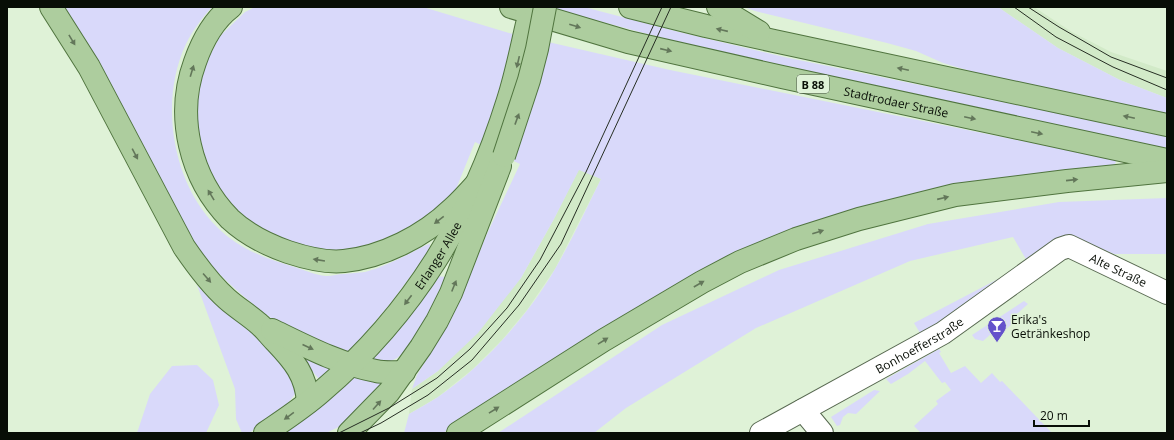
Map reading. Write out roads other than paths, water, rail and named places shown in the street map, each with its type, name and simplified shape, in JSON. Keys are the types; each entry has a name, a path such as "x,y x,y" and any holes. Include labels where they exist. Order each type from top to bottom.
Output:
{"main road":[{"path":"51,7 89,67 184,247 200,270 213,285 227,299 260,324 291,358 300,371 307,391 308,402"},
{"path":"231,7 224,13 209,33 198,52 191,73 187,96 186,117 188,138 193,159 203,180 215,200 231,219 244,230 279,249 300,256 329,261 343,261 365,257 401,244 420,234 451,210 477,183"},
{"name":"Stadtrodaer Straße","path":"511,7 643,45 782,77 1167,160"},
{"name":"Erlanger Allee","path":"265,433 308,402 352,364 389,324 421,282 457,226 477,183 497,152 530,80 545,7"},
{"path":"630,7 774,41 1167,125"},
{"path":"718,7 774,41"},
{"name":"Erlanger Allee","path":"349,433 372,410 404,372 437,321 451,293 497,152 528,16"},
{"path":"458,433 604,340 702,282 740,262 796,239 859,219 955,195 1067,181 1167,171"},
{"path":"260,324 319,353 376,371 404,372"}],"street":[{"name":"Alte Straße","path":"1069,246 1167,293"},
{"name":"Bonhoefferstraße","path":"761,433 943,333 1048,257 1060,249 1069,246"},
{"path":"803,410 822,433"}],"tram line":[{"path":"339,433 389,408 437,378 470,349 507,308 540,260 586,172 662,7"},
{"path":"360,433 381,423 428,395 472,360 519,305 561,244 671,7"},
{"path":"1014,7 1056,37 1113,67 1167,90"},
{"path":"1028,7 1111,57 1167,78"}],"place":[{"name":"Erika's Getränkeshop","path":"997,343"}]}
